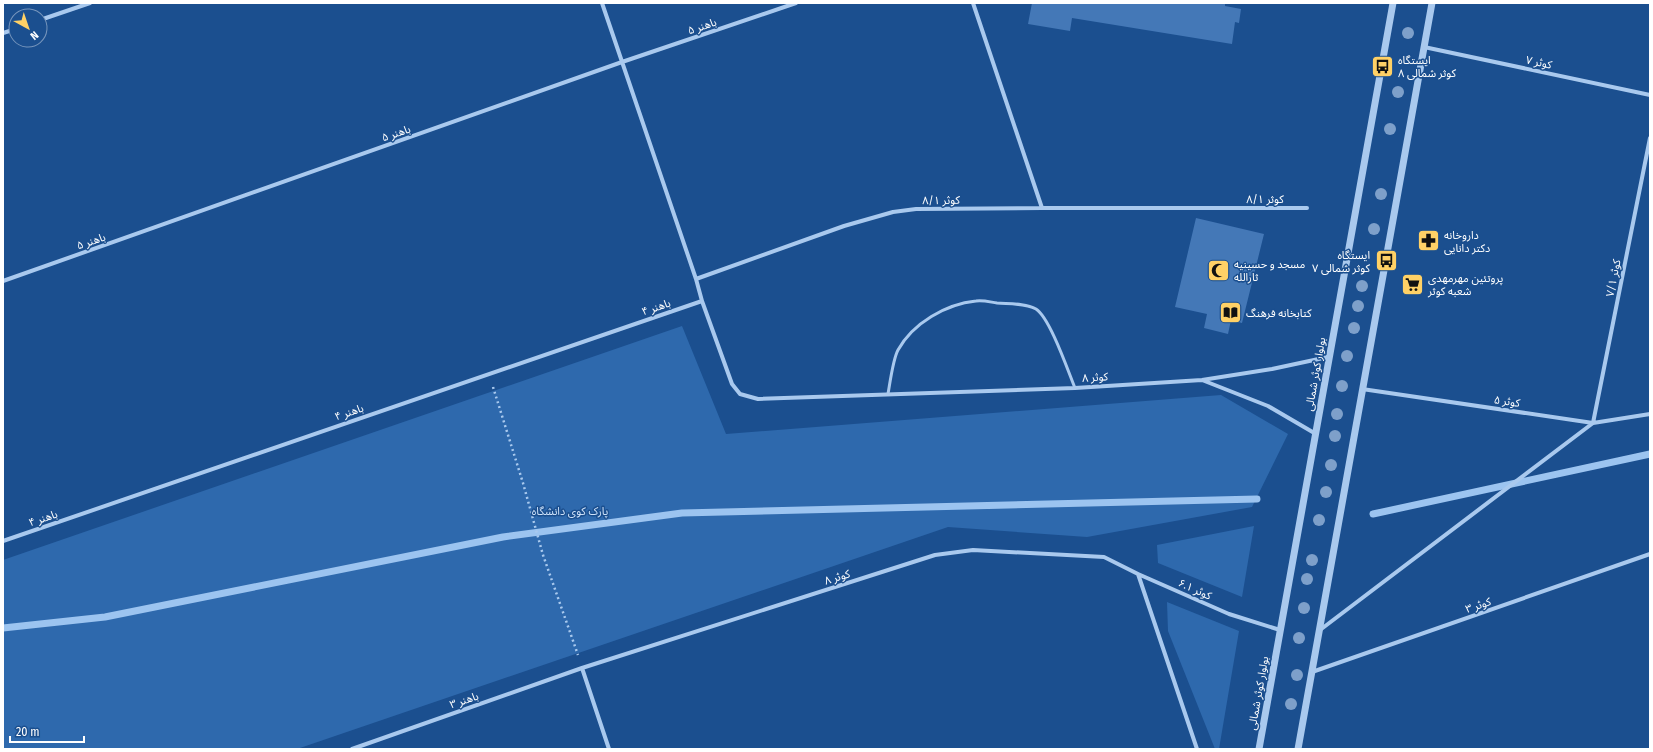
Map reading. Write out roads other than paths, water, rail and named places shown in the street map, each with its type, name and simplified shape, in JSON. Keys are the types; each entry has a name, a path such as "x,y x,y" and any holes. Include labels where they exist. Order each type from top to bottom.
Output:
{"street":[{"path":"48,17 90,3"},
{"path":"602,3 696,279 702,301"},
{"name":"باهنر ۵","path":"3,281 622,62 796,3"},
{"path":"973,3 1042,208"},
{"name":"بولوار کوثر شمالی","path":"1259,749 1316,434 1328,357 1393,3"},
{"path":"1298,749 1432,3"},
{"name":"کوثر ۷","path":"1424,47 1650,95"},
{"name":"کوثر ۷/۱","path":"1593,423 1650,138"},
{"name":"کوثر ۸/۱","path":"696,279 844,226 893,212 916,209 1308,208"},
{"name":"کوثر ۸","path":"702,301 732,384 740,394 758,399 1075,388 1202,380 1272,369 1328,357"},
{"name":"باهنر ۴","path":"3,541 702,301"},
{"name":"کوثر ۸","path":"1202,380 1268,406 1316,434"},
{"name":"کوثر ۵","path":"1362,389 1593,423 1650,414"},
{"path":"1319,630 1593,423"},
{"name":"کوثر ۸","path":"582,668 935,555 972,550 1104,557"},
{"name":"کوثر ۳","path":"1312,672 1650,554"},
{"name":"کوثر ۶.۱","path":"1104,557 1138,574 1229,614 1280,630"},
{"path":"1138,574 1197,749"},
{"path":"582,668 609,749"},
{"name":"باهنر ۳","path":"352,749 582,668"}],"lane":[{"path":"888,394 898,351 912,332 926,320 940,312 963,303 978,301 1026,305 1036,309 1049,326 1075,388"}],"waterway":[{"path":"1373,514 1650,454"},
{"path":"3,628 105,617 503,537 682,513 1257,499"}],"place":[{"name":"ایستگاه کوثر شمالی ۸","path":"1382,66"},
{"name":"داروخانه دکتر دانایی","path":"1428,241"},
{"name":"ایستگاه کوثر شمالی ۷","path":"1386,261"},
{"name":"مسجد و حسینیه ثارالله","path":"1219,270"},
{"name":"پروتئین مهرمهدی شعبه کوثر","path":"1412,284"},
{"name":"کتابخانه فرهنگ","path":"1230,313"}],"park label":[{"name":"پارک کوی دانشگاه","path":"570,511"}]}
